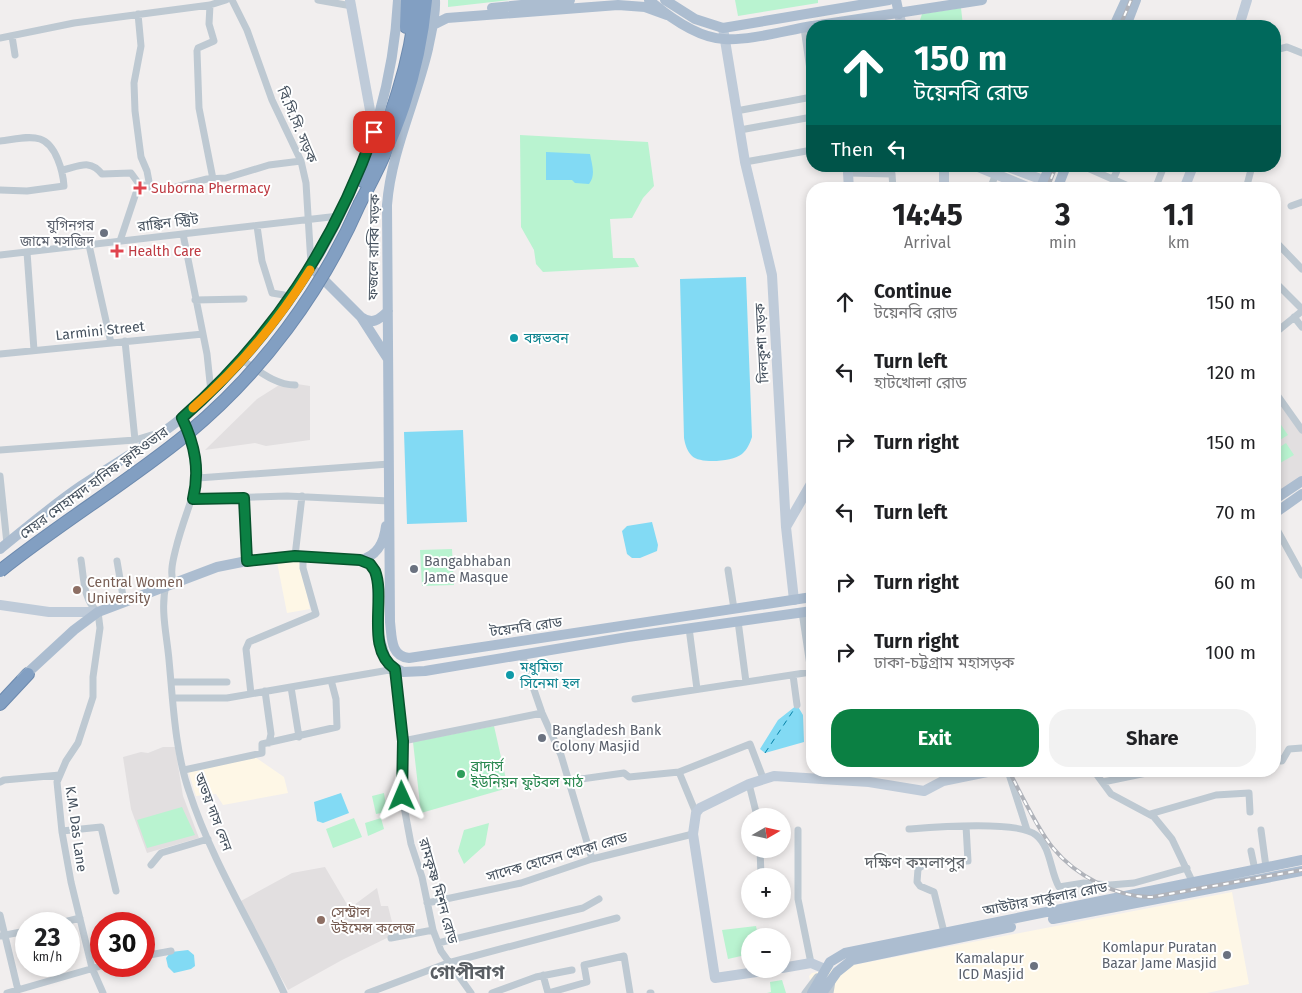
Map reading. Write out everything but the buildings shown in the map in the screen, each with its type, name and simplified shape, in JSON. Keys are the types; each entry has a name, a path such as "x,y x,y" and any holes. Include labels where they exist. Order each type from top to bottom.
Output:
{"highway":[{"path":"357,201 358,183 383,123 399,74 405,40 407,0"},
{"name":"মেয়র মোহাম্মদ হানিফ ফ্লাইওভার","path":"0,561 43,527 177,431 206,407 250,365 274,336 314,274 357,201 389,123 408,58 416,0"},
{"name":"মেয়র মোহাম্মদ হানিফ ফ্লাইওভার","path":"0,571 36,542 187,434 247,378 286,332 330,261 403,93 422,0"},
{"path":"357,201 386,154 404,110 417,62 425,14 432,1"},
{"path":"0,704 25,678"}],"main road":[{"path":"3,546 79,487 182,418 242,360 287,303 312,267 360,172 374,132 393,63 398,0"},
{"path":"432,1 440,11 447,12 570,0"},
{"path":"649,0 667,15"},
{"path":"665,0 724,40 806,28"},
{"path":"434,25 447,18 618,5 645,7 706,29 723,28 889,0"},
{"path":"896,0 899,14"},
{"path":"858,20 982,0"},
{"path":"1117,20 1126,0"},
{"path":"1128,20 1136,0"},
{"name":"ফজলে রাব্বি সড়ক","path":"389,501 386,223 388,190 392,168 421,80 434,25 432,1"},
{"path":"876,2 879,17"},
{"path":"312,267 367,322 374,322 388,312"},
{"path":"361,317 388,360"},
{"path":"1281,495 1302,480"},
{"path":"1281,509 1302,494"},
{"path":"360,560 374,553 381,545 389,501"},
{"name":"টয়েনবি রোড","path":"389,501 392,643 399,655 409,658 806,598"},
{"path":"0,696 25,678 74,630 98,612 168,588 217,567 247,561 299,556 360,560 370,564 377,576 382,649 387,662 395,669"},
{"path":"377,576 380,571 384,571 390,578"},
{"name":"টয়েনবি রোড","path":"395,669 410,672 806,611"},
{"name":"আউটার সার্কুলার রোড","path":"837,956 944,932 1302,860"},
{"name":"আউটার সার্কুলার রোড","path":"822,993 844,965 858,959 1302,871"},
{"path":"812,993 825,969 837,956"},
{"path":"825,969 832,978"}],"street":[{"path":"0,38 66,24 210,5 226,0"},
{"name":"বি.সি.সি. সড়ক","path":"232,0 247,30 272,100 301,161 309,220 312,267"},
{"path":"318,0 351,3 374,132"},
{"path":"1240,20 1247,0"},
{"path":"210,5 209,24 214,41 198,48 197,51 199,108 213,180"},
{"path":"138,14 141,46 134,83 135,111 141,157 147,171 150,187"},
{"path":"899,14 900,20"},
{"name":"দিলকুশা সড়ক","path":"723,28 745,162 772,275 786,527 794,600"},
{"path":"12,36 15,55"},
{"path":"1281,49 1288,47 1302,53"},
{"path":"736,111 806,98"},
{"path":"740,130 806,119"},
{"path":"0,141 40,139 49,147 63,170 64,186 27,191 0,190"},
{"path":"745,162 806,151"},
{"path":"63,170 91,164 98,167 102,174 131,173 139,184 150,187 176,187 226,178 269,165 301,161"},
{"path":"875,172 892,174 893,182"},
{"path":"1001,172 1019,182"},
{"path":"1017,172 1036,182"},
{"path":"1098,172 1120,182"},
{"path":"1112,182 1117,172"},
{"path":"120,241 139,184"},
{"path":"1291,206 1302,202"},
{"name":"রাঙ্কিন স্ট্রিট","path":"0,255 339,216"},
{"path":"257,226 262,260 272,293 284,295 287,303"},
{"path":"183,234 203,334 211,392"},
{"path":"89,245 112,343"},
{"path":"1281,247 1302,269"},
{"path":"26,252 34,350"},
{"path":"0,577 48,539 158,463 191,437 260,372 287,337 324,281"},
{"path":"1281,288 1302,310 1281,328"},
{"path":"196,300 244,299"},
{"path":"1294,317 1302,327"},
{"name":"Larmini Street","path":"0,354 203,334"},
{"path":"125,341 135,440"},
{"path":"242,360 260,372 287,385 295,385"},
{"path":"1281,400 1302,430"},
{"path":"182,418 191,437 198,478 389,464"},
{"path":"0,450 135,440 163,432"},
{"path":"0,476 3,546"},
{"name":"অভয় দাস লেন","path":"198,478 193,499 177,543 168,588 171,682 184,770 189,792 208,839 284,993"},
{"path":"786,527 806,492"},
{"path":"251,694 246,649 249,642 316,614 299,556 302,496"},
{"path":"193,499 302,496 389,501"},
{"path":"244,498 247,561"},
{"path":"1281,537 1302,575"},
{"path":"81,560 88,601 98,612"},
{"path":"117,561 124,602"},
{"path":"728,570 734,609"},
{"path":"0,605 49,612 98,612"},
{"name":"K.M. Das Lane","path":"78,912 62,831 57,782 78,743 93,697 93,677 100,628 98,612"},
{"path":"738,621 746,682"},
{"path":"689,628 697,689"},
{"path":"522,655 542,714 561,755 567,781 592,859"},
{"path":"173,698 227,698 395,669"},
{"name":"রামকৃষ্ণ মিশন রোড","path":"395,669 403,741 401,782 404,810 433,930 448,963 472,993"},
{"path":"400,708 402,701 400,680 410,672"},
{"path":"635,699 806,673"},
{"path":"793,675 797,705"},
{"path":"184,770 250,758 262,753 262,744 337,727 336,699 331,680"},
{"path":"171,682 227,682"},
{"path":"291,687 299,736"},
{"path":"265,691 271,734 269,743"},
{"path":"403,741 542,714"},
{"path":"567,781 624,773 629,777 678,772 750,744 763,778"},
{"path":"1281,761 1290,749 1302,748"},
{"path":"678,772 696,813 693,834 715,978 741,974"},
{"path":"0,782 4,780 60,775"},
{"path":"696,813 706,804 763,778 774,776 869,782 924,791 943,781 963,777"},
{"path":"1010,777 1026,830"},
{"path":"1099,777 1112,794 1150,814 1172,839 1193,883"},
{"path":"1103,782 1127,777"},
{"path":"749,784 754,808"},
{"path":"1150,814 1216,795 1249,793 1250,812"},
{"path":"62,831 100,826 116,891"},
{"path":"944,932 934,892 920,886 917,882 918,869 928,861 968,861 966,826"},
{"path":"909,828 966,826 1026,830 1036,835 1044,846 1059,887 1084,883 1110,885 1134,883 1187,868"},
{"path":"798,830 798,899 811,962"},
{"path":"1261,830 1266,867"},
{"name":"সাদেক হোসেন খোকা রোড","path":"427,903 521,883 592,859 693,834"},
{"path":"151,865 161,853 208,839"},
{"path":"1251,851 1255,870"},
{"path":"438,943 583,908 599,899"},
{"path":"0,915 3,936 18,990"},
{"name":"K.M. Das Lane","path":"80,918 90,960"},
{"path":"368,993 448,963 617,918"},
{"path":"391,938 433,930"},
{"path":"155,954 171,950"},
{"path":"543,975 548,992 587,982 584,965 624,956 630,993"},
{"path":"791,966 837,956"},
{"path":"805,993 825,969 811,962"},
{"path":"7,993 90,969"},
{"path":"492,993 543,975 572,970"},
{"name":"K.M. Das Lane","path":"96,977 103,993"},
{"path":"830,993 832,978"}],"shaded area":[{"path":"284,382 310,386 310,440 266,446 255,443 205,450 257,399"},
{"path":"1281,403 1302,433 1302,476 1281,491"},
{"path":"299,556 310,609 287,613 276,557"},
{"path":"163,747 175,747 183,796 199,838 147,853 131,809 123,757 141,752 148,753"},
{"path":"255,757 284,777 288,793 223,805 216,794 196,796 188,770"},
{"name":"সেন্ট্রাল উইমেন্স কলেজ","path":"325,867 348,906 354,905 377,888 381,906 388,906 395,934 342,960 288,990 239,902 292,873"},
{"path":"1232,892 1249,984 1207,993 813,993 809,976 812,973"}],"green space":[{"path":"448,0 510,0 448,7"},
{"path":"735,0 818,0 818,3 738,16"},
{"path":"961,8 962,20 920,20 922,14"},
{"path":"520,135 648,142 654,186 643,198 632,218 610,219 613,258 634,258 639,267 543,272 536,264 534,250 521,227"},
{"path":"1281,425 1288,435 1281,439"},
{"path":"1286,443 1294,455 1281,463 1281,446"},
{"path":"452,549 454,585 422,586 420,550"},
{"name":"ব্রাদার্স ইউনিয়ন ফুটবল মাঠ","path":"494,726 508,788 421,813 413,742"},
{"path":"384,793 387,812 376,814 372,796"},
{"path":"182,807 195,835 147,848 137,820"},
{"path":"354,818 362,837 333,848 326,829"},
{"path":"381,818 384,829 368,836 365,823"},
{"path":"489,823 485,845 464,864 458,851 464,830"},
{"path":"756,926 756,928 741,928 741,956 728,959 722,930"},
{"path":"782,980 786,993 767,993 771,992 770,982"}],"water":[{"path":"546,152 590,154 593,173 589,184 575,183 572,180 546,180"},
{"path":"746,277 752,437 742,454 737,457 709,461 696,459 686,447 684,438 680,279"},
{"path":"463,430 467,522 407,524 404,432"},
{"path":"652,522 658,545 657,551 640,558 632,558 627,554 622,531 627,526"},
{"path":"797,705 803,715 804,742 765,753 760,749 778,720"},
{"path":"341,793 349,813 323,823 317,821 314,802"},
{"path":"188,950 194,955 195,966 191,969 174,973 168,967 166,958 171,952"}],"ferry route":[{"path":"765,753 795,708"}],"railway":[{"path":"1123,20 1131,0"},
{"path":"1050,182 1054,172"},
{"path":"1012,777 1035,821 1047,840 1062,858 1085,876 1125,894 1152,897 1302,870"}],"slow traffic":[{"path":"193,408 242,360 287,303 310,270"}],"place":[{"name":"Suborna Phermacy","path":"140,188"},
{"name":"যুগিনগর জামে মসজিদ","path":"104,233"},
{"name":"Health Care","path":"117,251"},
{"name":"বঙ্গভবন","path":"514,338"},
{"name":"Bangabhaban Jame Masque","path":"414,569"},
{"name":"Central Women University","path":"77,590"},
{"name":"মধুমিতা সিনেমা হল","path":"510,675"},
{"name":"Bangladesh Bank Colony Masjid","path":"542,738"},
{"name":"ব্রাদার্স ইউনিয়ন ফুটবল মাঠ","path":"461,774"},
{"name":"সেন্ট্রাল উইমেন্স কলেজ","path":"321,920"},
{"name":"Komlapur Puratan Bazar Jame Masjid","path":"1227,955"},
{"name":"Kamalapur ICD Masjid","path":"1034,966"}],"district":[{"name":"দক্ষিণ কমলাপুর","path":"915,862"},
{"name":"গোপীবাগ","path":"467,972"}],"route":[{"path":"374,132 360,172 347,200 302,283 242,360 182,418 192,442 197,467 198,478 193,499 244,498 247,561 295,556 360,560 370,564 375,571 377,576 379,636 384,656 387,662 395,669 403,741 402,796"}]}
